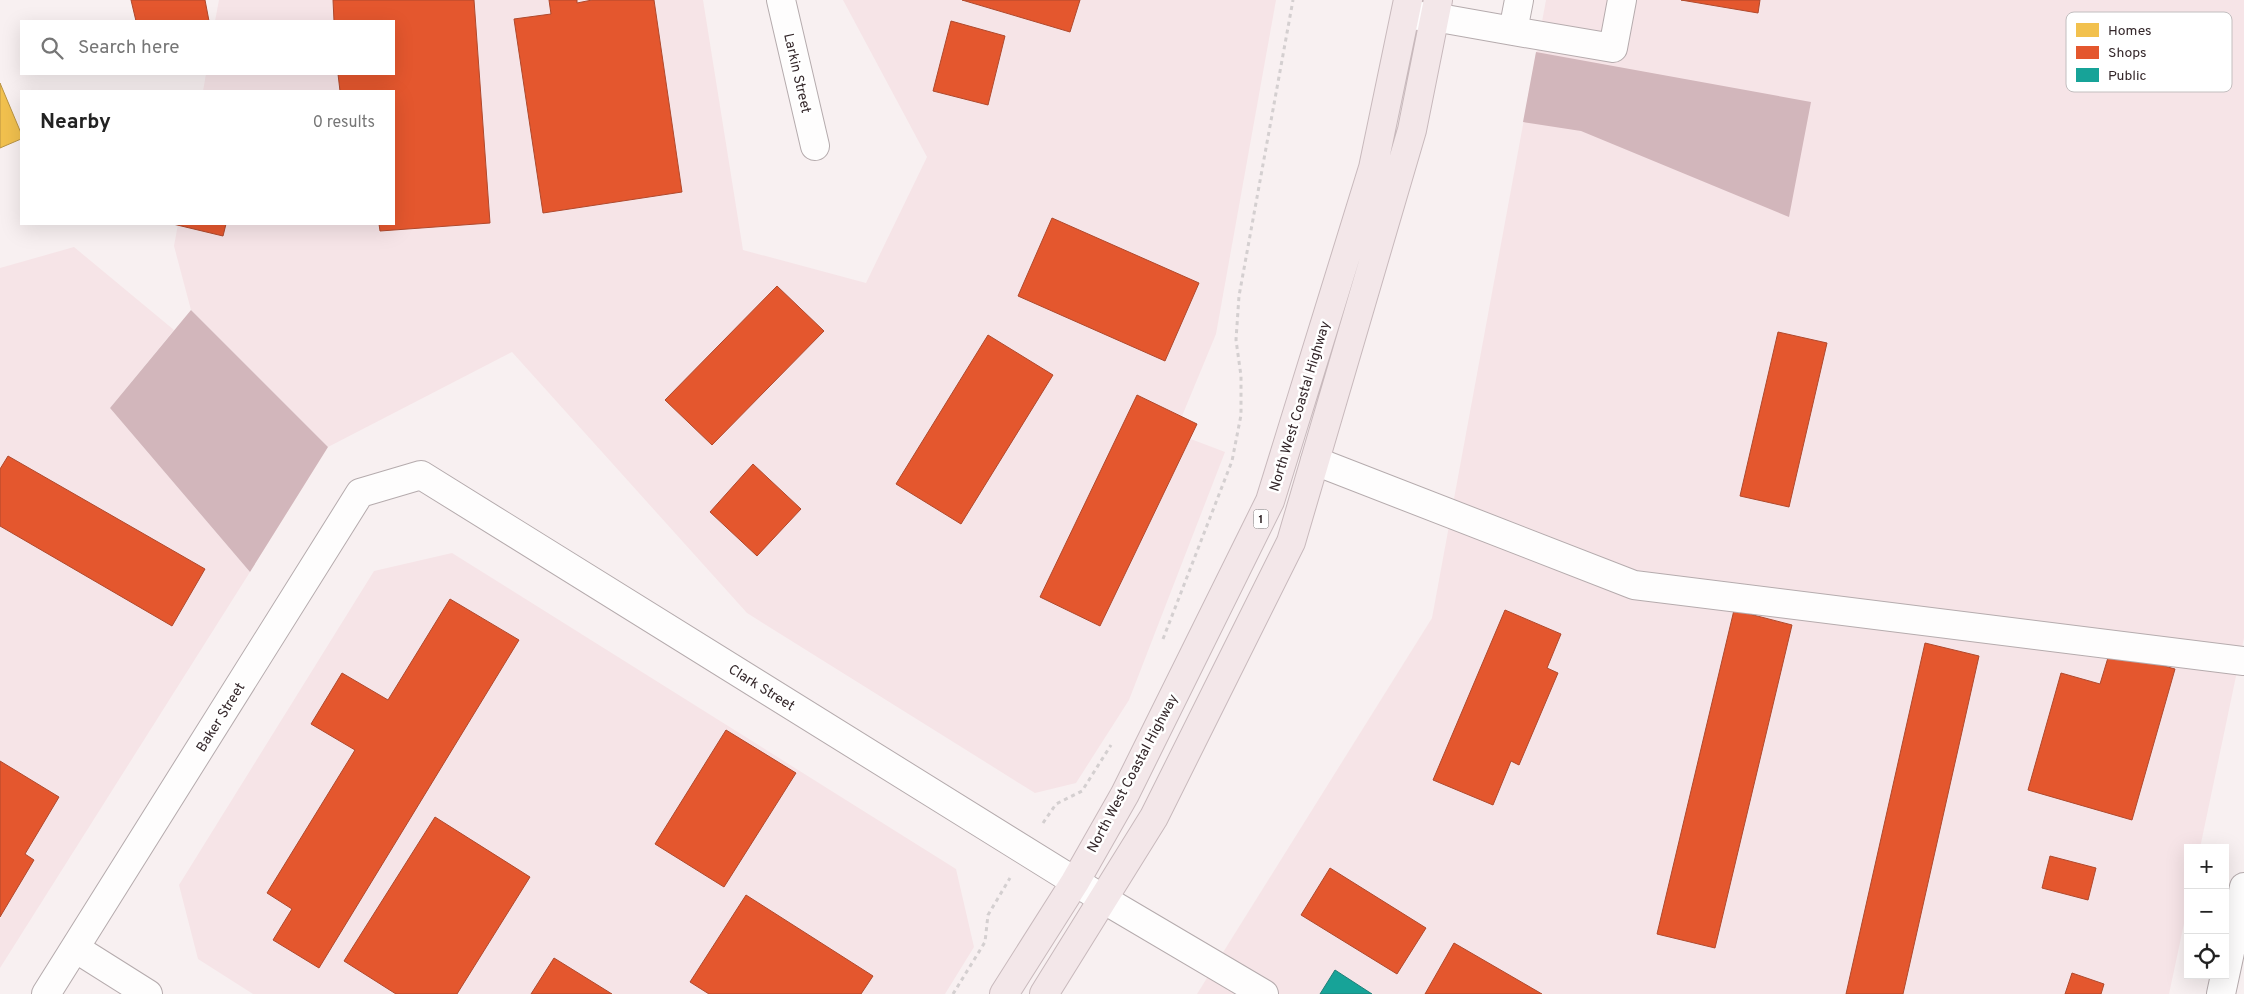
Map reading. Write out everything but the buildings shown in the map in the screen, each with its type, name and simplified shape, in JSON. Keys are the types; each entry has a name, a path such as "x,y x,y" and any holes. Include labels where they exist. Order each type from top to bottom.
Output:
{"highway":[{"name":"North West Coastal Highway","path":"1004,994 1075,882 1124,794 1270,501 1374,168 1407,7"},
{"path":"1044,994 1154,817 1291,542 1412,130 1436,9"}],"street":[{"name":"Larkin Street","path":"781,0 815,146"},
{"path":"1514,31 1518,0"},
{"path":"1407,7 1436,9 1514,31 1613,48 1622,0"},
{"path":"1315,461 1634,585 2244,661"},
{"name":"Clark Street","path":"421,476 1075,882 1264,994"},
{"name":"Baker Street","path":"46,994 360,493 421,476"},
{"path":"2221,994 2244,887"},
{"path":"75,948 148,994"}],"path":[{"path":"1162,643 1232,461 1241,415 1241,376 1236,340 1239,296 1293,0"},
{"path":"1049,814 1056,804 1082,791 1111,744"},
{"path":"953,994 985,942 988,915 996,901"}],"shaded area":[{"path":"219,0 703,0 743,250 866,283 927,157 843,0 1276,0 1216,334 1175,433 1225,452 1129,700 1076,783 1035,793 747,613 512,352 328,447 191,310 174,246 178,225 395,225 395,90 203,90 206,75 395,75 395,20 215,20"},
{"path":"1546,0 2244,0 2244,638 2201,844 2184,844 2184,924 2169,994 1197,994 1432,618"},
{"path":"1536,52 1811,102 1789,217 1581,131 1523,122"},
{"path":"74,247 174,330 110,408 250,572 0,968 0,268"},
{"path":"191,310 328,447 250,572 110,408"},
{"path":"452,553 956,869 974,947 945,994 253,994 198,959 179,885 374,571"}]}
